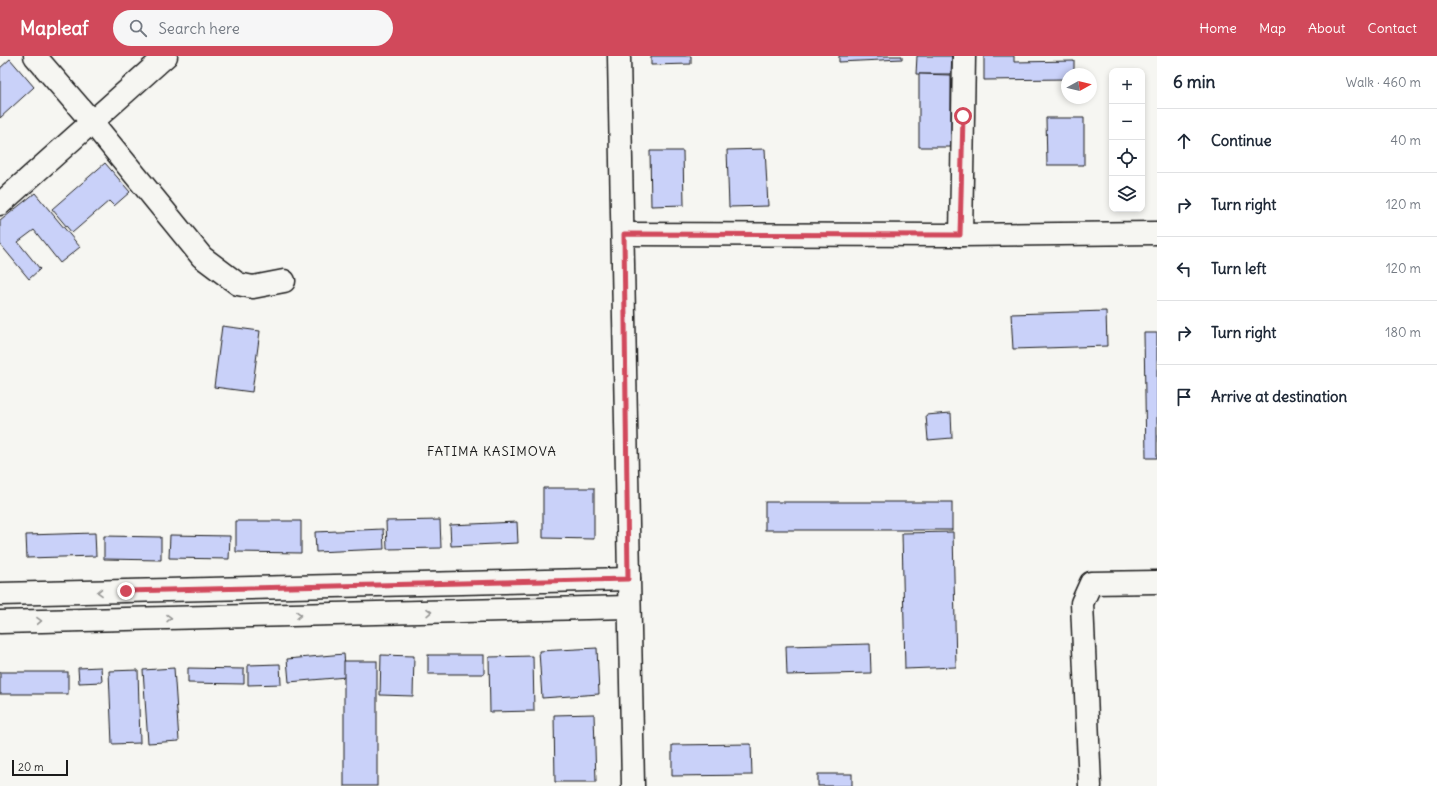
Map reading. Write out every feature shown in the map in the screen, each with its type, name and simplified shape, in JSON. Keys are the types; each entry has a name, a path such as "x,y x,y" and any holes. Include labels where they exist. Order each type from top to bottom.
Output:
{"street":[{"path":"35,56 92,122 202,256 238,284 252,287 284,281"},
{"path":"0,204 166,56"},
{"path":"619,56 624,234 628,579 633,786"},
{"path":"960,235 964,56"},
{"path":"624,234 960,235 1157,233"},
{"path":"0,594 628,579"},
{"path":"1090,786 1082,603 1091,583 1157,582"},
{"path":"0,622 629,607"}],"building":[{"path":"651,56 691,56 691,64 651,65"},
{"path":"839,56 902,56 902,59 839,62"},
{"path":"917,56 952,56 951,74 916,74"},
{"path":"984,56 1014,56 1014,62 1074,61 1074,68 1061,68 1061,79 984,80"},
{"path":"10,59 34,87 0,118 0,68"},
{"path":"919,74 951,75 951,147 919,147"},
{"path":"1046,118 1084,118 1084,165 1047,165"},
{"path":"765,149 768,206 729,207 727,150"},
{"path":"650,151 683,151 684,205 651,206"},
{"path":"105,163 130,192 114,206 109,201 72,233 52,209"},
{"path":"35,193 80,247 60,263 34,230 18,242 40,269 29,279 0,244 0,221"},
{"path":"1106,311 1107,346 1013,349 1011,314"},
{"path":"222,326 260,331 252,392 214,387"},
{"path":"1144,333 1157,333 1157,458 1146,458"},
{"path":"951,413 952,438 928,440 926,415"},
{"path":"543,488 594,488 594,539 543,538"},
{"path":"765,502 952,502 952,530 765,530"},
{"path":"440,520 441,548 387,549 386,521"},
{"path":"236,521 301,521 301,553 236,552"},
{"path":"517,522 518,543 451,546 450,525"},
{"path":"383,529 384,549 316,552 315,532"},
{"path":"953,532 956,667 905,669 902,533"},
{"path":"95,533 96,556 27,558 26,535"},
{"path":"170,535 230,536 229,559 169,558"},
{"path":"104,536 161,537 161,560 104,559"},
{"path":"870,644 871,673 787,675 786,646"},
{"path":"597,648 599,694 542,698 539,651"},
{"path":"344,654 346,677 289,682 287,659"},
{"path":"381,655 414,656 413,696 380,695"},
{"path":"428,655 484,655 484,674 428,674"},
{"path":"533,656 534,711 490,712 489,657"},
{"path":"344,661 377,661 377,786 344,786"},
{"path":"280,664 281,684 248,685 248,665"},
{"path":"101,667 102,682 79,683 78,668"},
{"path":"174,668 179,741 148,743 143,670"},
{"path":"188,668 244,669 244,684 188,683"},
{"path":"138,670 140,743 112,744 109,671"},
{"path":"0,672 68,672 68,694 0,694"},
{"path":"594,714 596,782 555,782 554,715"},
{"path":"751,744 752,775 672,776 672,745"},
{"path":"818,774 852,774 852,786 818,786"}],"district":[{"name":"FATIMA KASIMOVA","path":"492,451"}],"route":[{"path":"126,591 628,579 624,234 960,235 963,116"}]}
